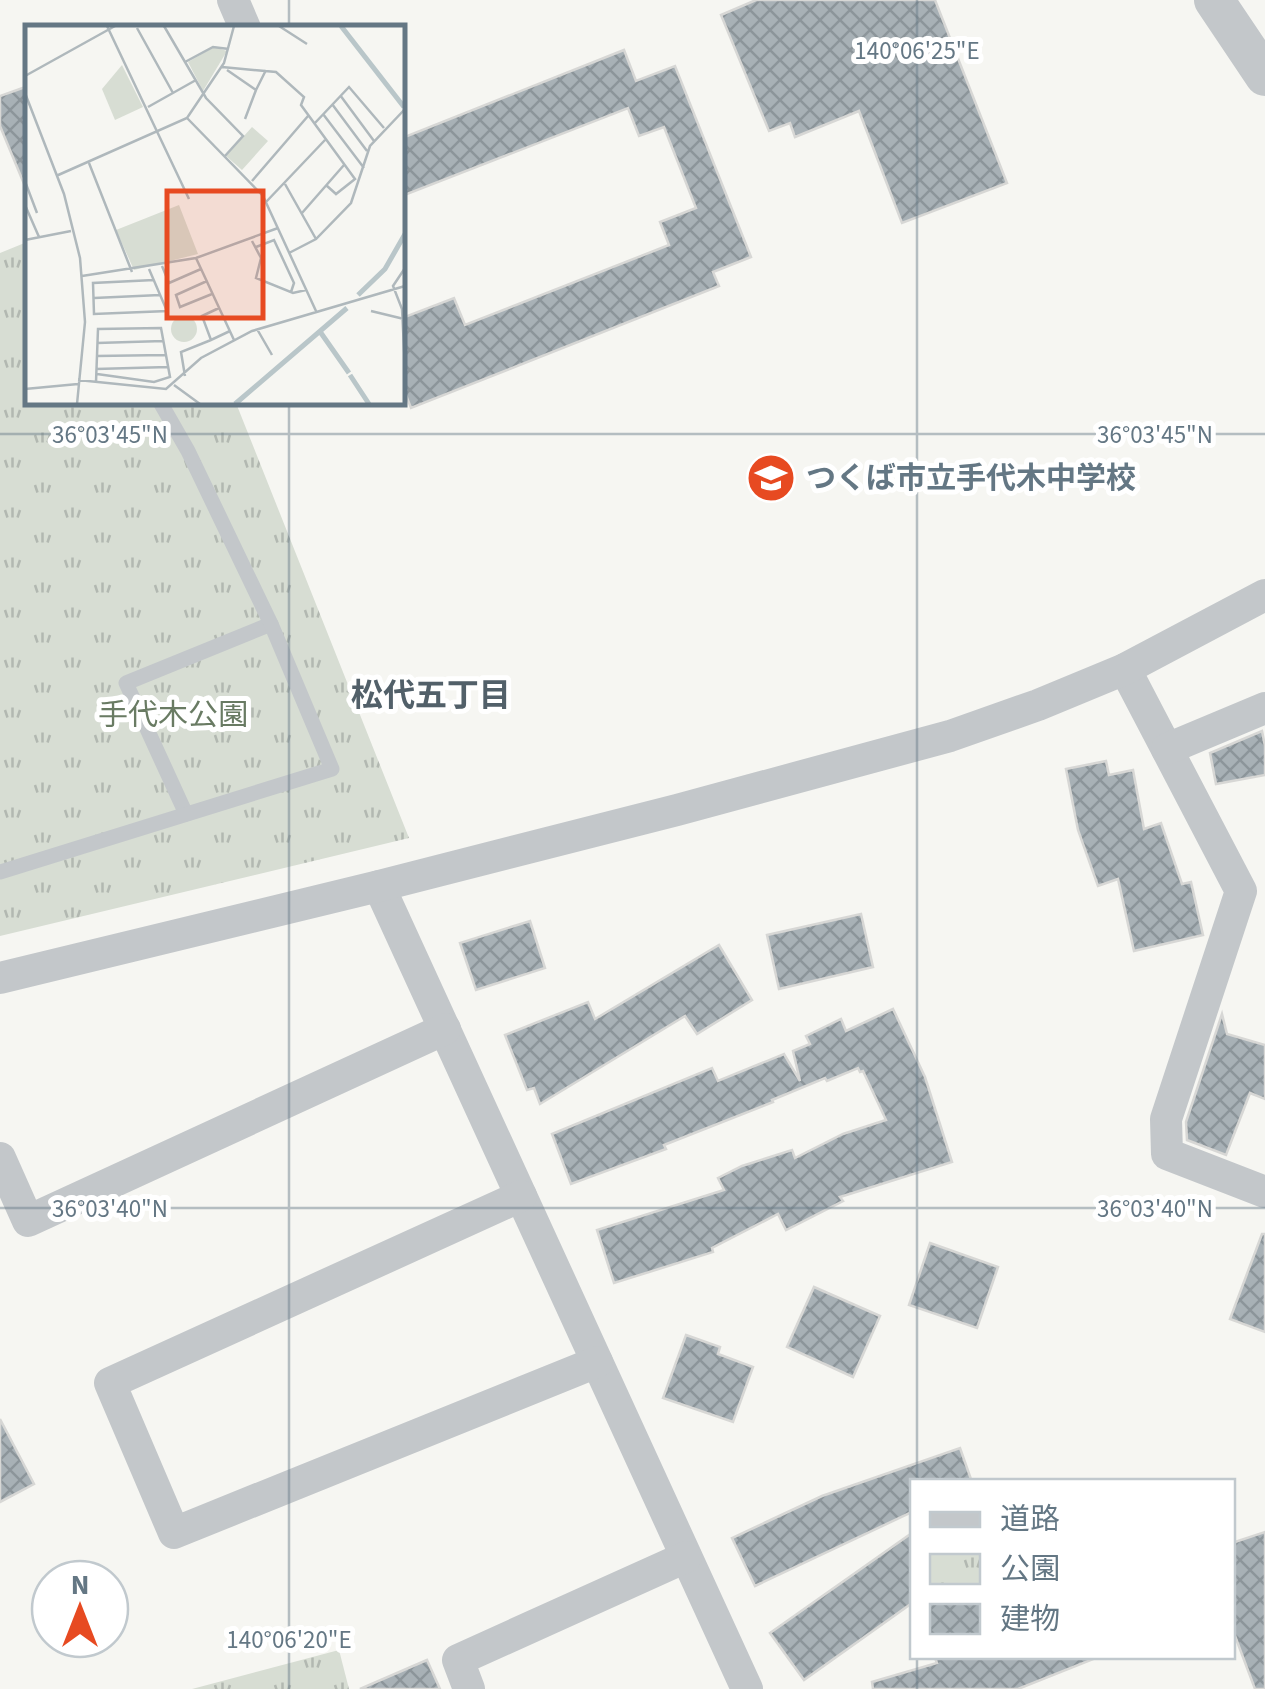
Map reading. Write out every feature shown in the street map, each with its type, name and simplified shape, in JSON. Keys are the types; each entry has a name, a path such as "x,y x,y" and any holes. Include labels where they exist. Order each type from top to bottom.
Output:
{"street":[{"path":"233,0 244,25"},
{"path":"1214,0 1265,76"},
{"path":"0,978 380,886 950,736 1126,669 1265,595"},
{"path":"1126,669 1241,891 1166,1119 1168,1154 1265,1192"},
{"path":"1167,749 1265,708"},
{"path":"380,886 747,1689"},
{"path":"0,1158 28,1220 444,1029"},
{"path":"521,1196 110,1383 174,1532 597,1362"},
{"path":"469,1689 458,1660 686,1556"}],"lane":[{"path":"0,872 332,769 271,624 188,450 162,405"},
{"path":"186,814 126,684 271,624"}],"green space":[{"name":"手代木公園","path":"25,243 25,405 237,405 409,838 0,936 0,253"},
{"path":"339,1650 349,1689 192,1689"}],"building":[{"path":"756,0 935,0 1007,183 902,223 859,111 795,137 790,123 769,131 721,15"},
{"path":"624,50 636,81 675,66 751,257 713,272 719,286 411,408 405,393 405,317 454,298 465,325 669,245 660,222 696,208 664,127 639,136 628,108 405,195 405,137"},
{"path":"25,87 25,186 0,126 0,96"},
{"path":"1262,731 1265,775 1216,784 1210,753"},
{"path":"1106,761 1109,775 1133,770 1144,829 1161,823 1182,884 1191,882 1203,935 1134,951 1118,879 1098,886 1078,830 1066,769"},
{"path":"861,914 873,967 779,989 767,935"},
{"path":"530,921 545,968 476,990 460,943"},
{"path":"719,945 752,1000 697,1034 685,1016 540,1104 534,1088 527,1090 505,1035 588,1002 595,1019"},
{"path":"893,1009 925,1077 952,1162 840,1197 843,1201 786,1230 778,1214 712,1248 713,1252 614,1283 597,1230 724,1190 718,1178 742,1166 792,1150 795,1158 843,1134 886,1120 858,1068 664,1145 666,1149 571,1184 552,1134 712,1068 718,1081 784,1054 800,1081 793,1051 810,1044 806,1036 841,1019 846,1031"},
{"path":"1222,1014 1227,1034 1265,1045 1265,1099 1250,1093 1226,1155 1187,1140 1186,1122"},
{"path":"1265,1234 1265,1332 1230,1319"},
{"path":"930,1243 998,1267 977,1328 909,1305"},
{"path":"814,1287 880,1316 853,1377 787,1347"},
{"path":"686,1335 720,1347 718,1354 753,1367 733,1422 663,1398"},
{"path":"0,1419 34,1484 0,1502"},
{"path":"960,1448 971,1479 910,1479 910,1513 755,1586 732,1538 822,1496"},
{"path":"1265,1532 1265,1689 1255,1689 1235,1636 1235,1542"},
{"path":"910,1534 910,1604 804,1680 770,1633"},
{"path":"935,1659 1093,1659 1018,1689 873,1689 872,1682 937,1663"},
{"path":"427,1660 440,1689 360,1689"}],"place":[{"name":"つくば市立手代木中学校","path":"771,478"}],"district":[{"name":"松代五丁目","path":"431,696"}]}
